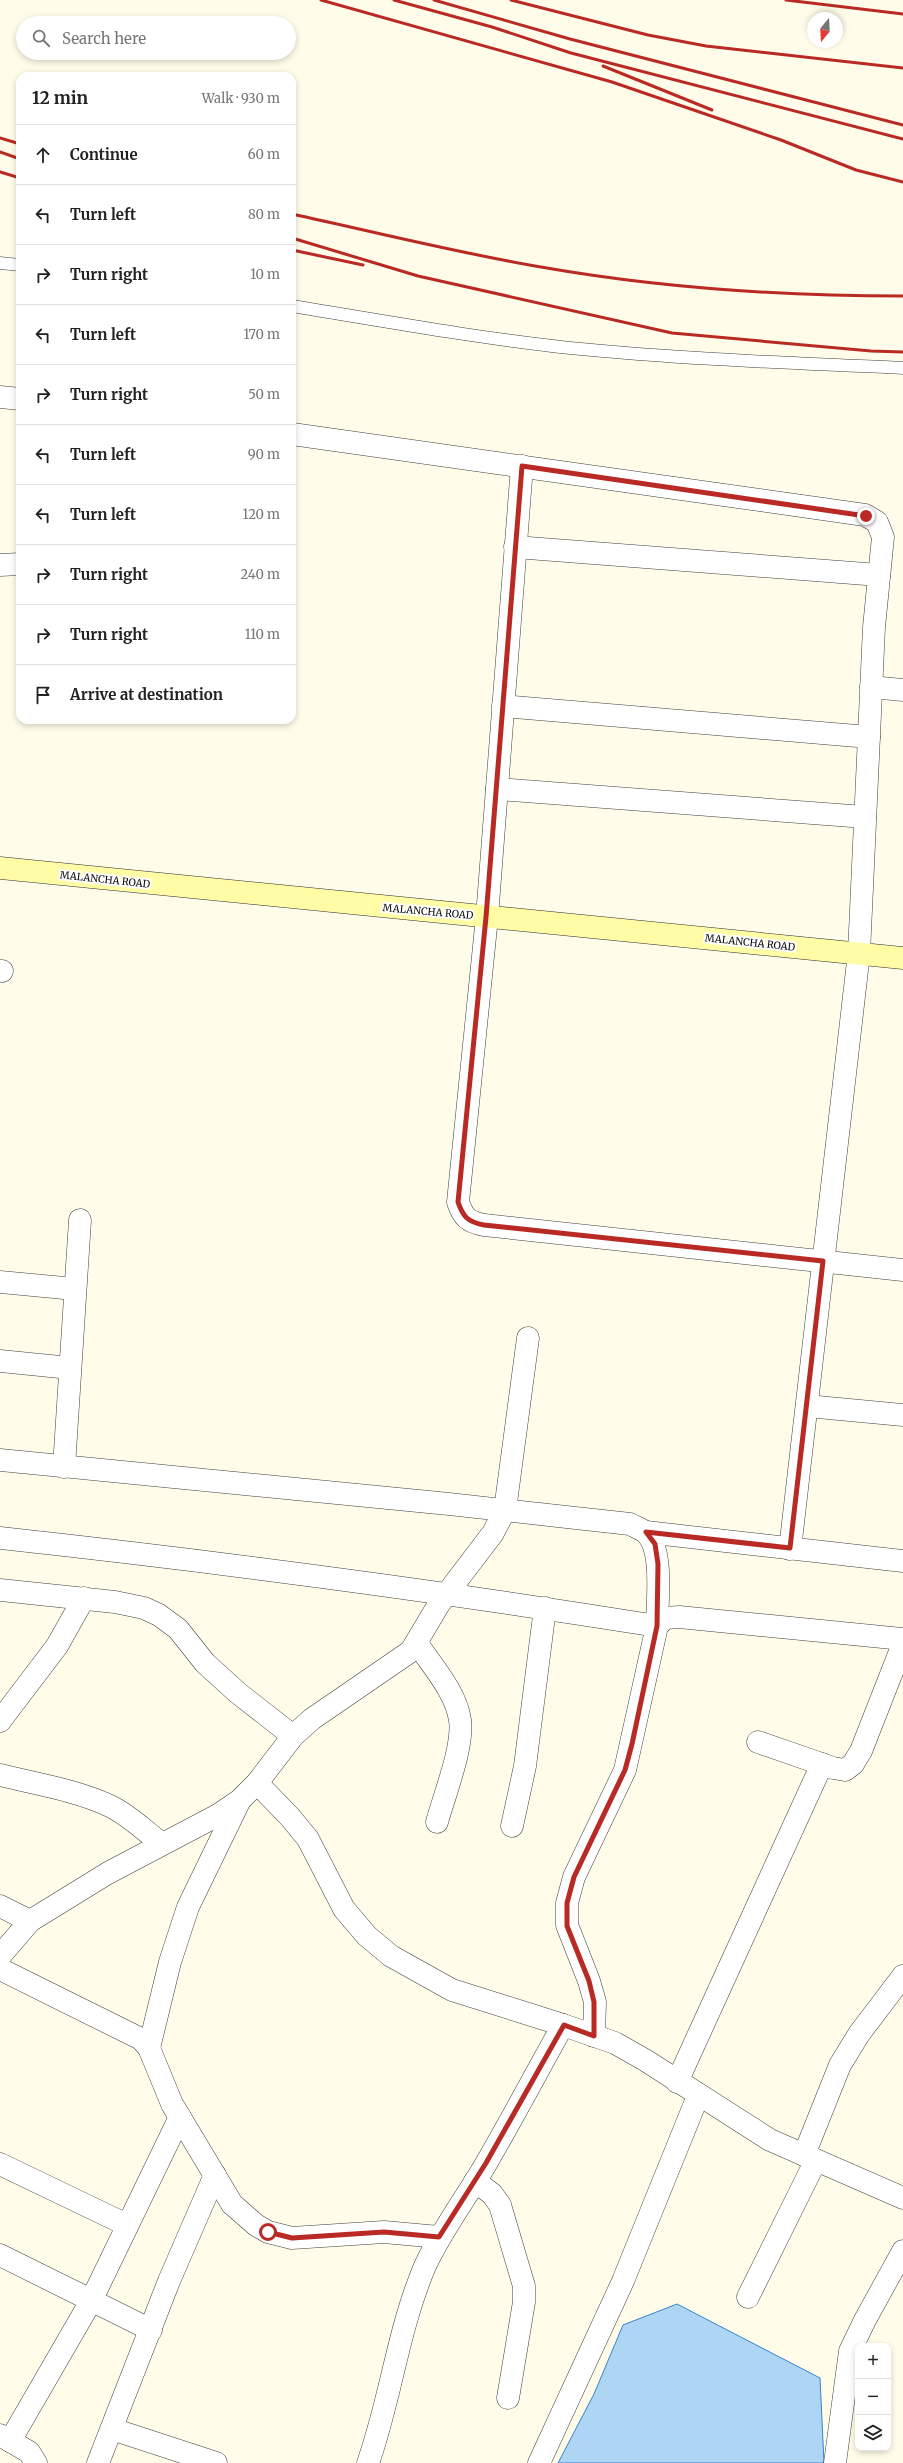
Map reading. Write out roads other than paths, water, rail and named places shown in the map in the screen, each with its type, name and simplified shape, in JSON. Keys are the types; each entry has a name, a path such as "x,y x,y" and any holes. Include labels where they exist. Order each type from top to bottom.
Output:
{"main road":[{"name":"MALANCHA ROAD","path":"0,868 903,958"}],"street":[{"path":"0,397 16,399"},
{"path":"296,435 866,516 877,522 883,537 871,687 859,953 790,1548"},
{"path":"522,466 486,917 458,1202 462,1215 471,1223 484,1225 903,1270"},
{"path":"516,547 879,575"},
{"path":"0,565 16,564"},
{"path":"871,687 903,690"},
{"path":"503,706 869,737"},
{"path":"496,789 865,817"},
{"path":"64,1467 80,1220"},
{"path":"0,1282 75,1289"},
{"path":"0,1956 30,1920 108,1873 218,1815 240,1800 257,1783 293,1736 312,1719 395,1664 411,1651 447,1593 493,1533 505,1510 528,1338"},
{"path":"0,1361 70,1368"},
{"path":"807,1406 903,1415"},
{"path":"0,1460 505,1510 630,1524 646,1532 903,1561"},
{"path":"594,2036 594,2002 589,1981 567,1926 567,1903 577,1871 625,1770 657,1626 658,1564 655,1544 646,1532"},
{"path":"0,1538 122,1551 447,1593 657,1626"},
{"path":"0,1590 84,1598 144,1608 159,1615 178,1629 205,1663 238,1693 293,1736"},
{"path":"0,1721 57,1646 84,1598"},
{"path":"512,1826 526,1766 545,1608"},
{"path":"657,1626 665,1618 679,1617 903,1639"},
{"path":"417,1643 453,1699 460,1720 460,1736 453,1767 436,1822"},
{"path":"758,1742 822,1764 845,1770 853,1764 861,1751 903,1644"},
{"path":"677,2082 822,1764"},
{"path":"0,1775 65,1790 110,1806 130,1819 162,1844"},
{"path":"257,1783 290,1817 308,1839 344,1909 367,1936 391,1956 452,1990 564,2025 615,2043 770,2140 903,2198"},
{"path":"149,2048 170,1962 188,1907 240,1800"},
{"path":"0,1906 30,1920"},
{"path":"0,1969 128,2031 141,2039 149,2048 172,2104 232,2204 268,2232 279,2236 309,2238 352,2232 384,2232 439,2237"},
{"path":"748,2297 810,2158 840,2065 859,2034 903,1976"},
{"path":"368,2463 376,2440 405,2324 425,2267 439,2237 475,2181 564,2025"},
{"path":"539,2463 623,2281 698,2096"},
{"path":"36,2463 29,2452 5,2438 91,2301 180,2117"},
{"path":"0,2164 128,2224"},
{"path":"98,2463 169,2281 214,2175"},
{"path":"475,2181 492,2194 500,2205 524,2286 524,2302 508,2398"},
{"path":"835,2463 850,2351 864,2320 903,2251"},
{"path":"0,2255 151,2330"},
{"path":"112,2429 216,2463"}],"lane":[{"path":"0,263 16,265"},
{"path":"296,307 370,320 570,348 718,359 903,368"}],"water":[{"path":"677,2304 820,2378 824,2463 558,2463 594,2394 623,2325"}],"railway":[{"path":"321,0 612,82 781,140 856,170 903,182"},
{"path":"394,0 492,27 571,53 903,139"},
{"path":"434,0 570,39 903,125"},
{"path":"511,0 648,35 706,46 903,68"},
{"path":"786,0 903,14"},
{"path":"603,66 712,110"},
{"path":"0,138 16,143"},
{"path":"0,152 16,158"},
{"path":"0,172 16,177"},
{"path":"296,215 479,255 586,274 721,289 858,296 903,296"},
{"path":"296,239 418,276 672,333 871,351 903,352"},
{"path":"296,251 363,265"}]}
